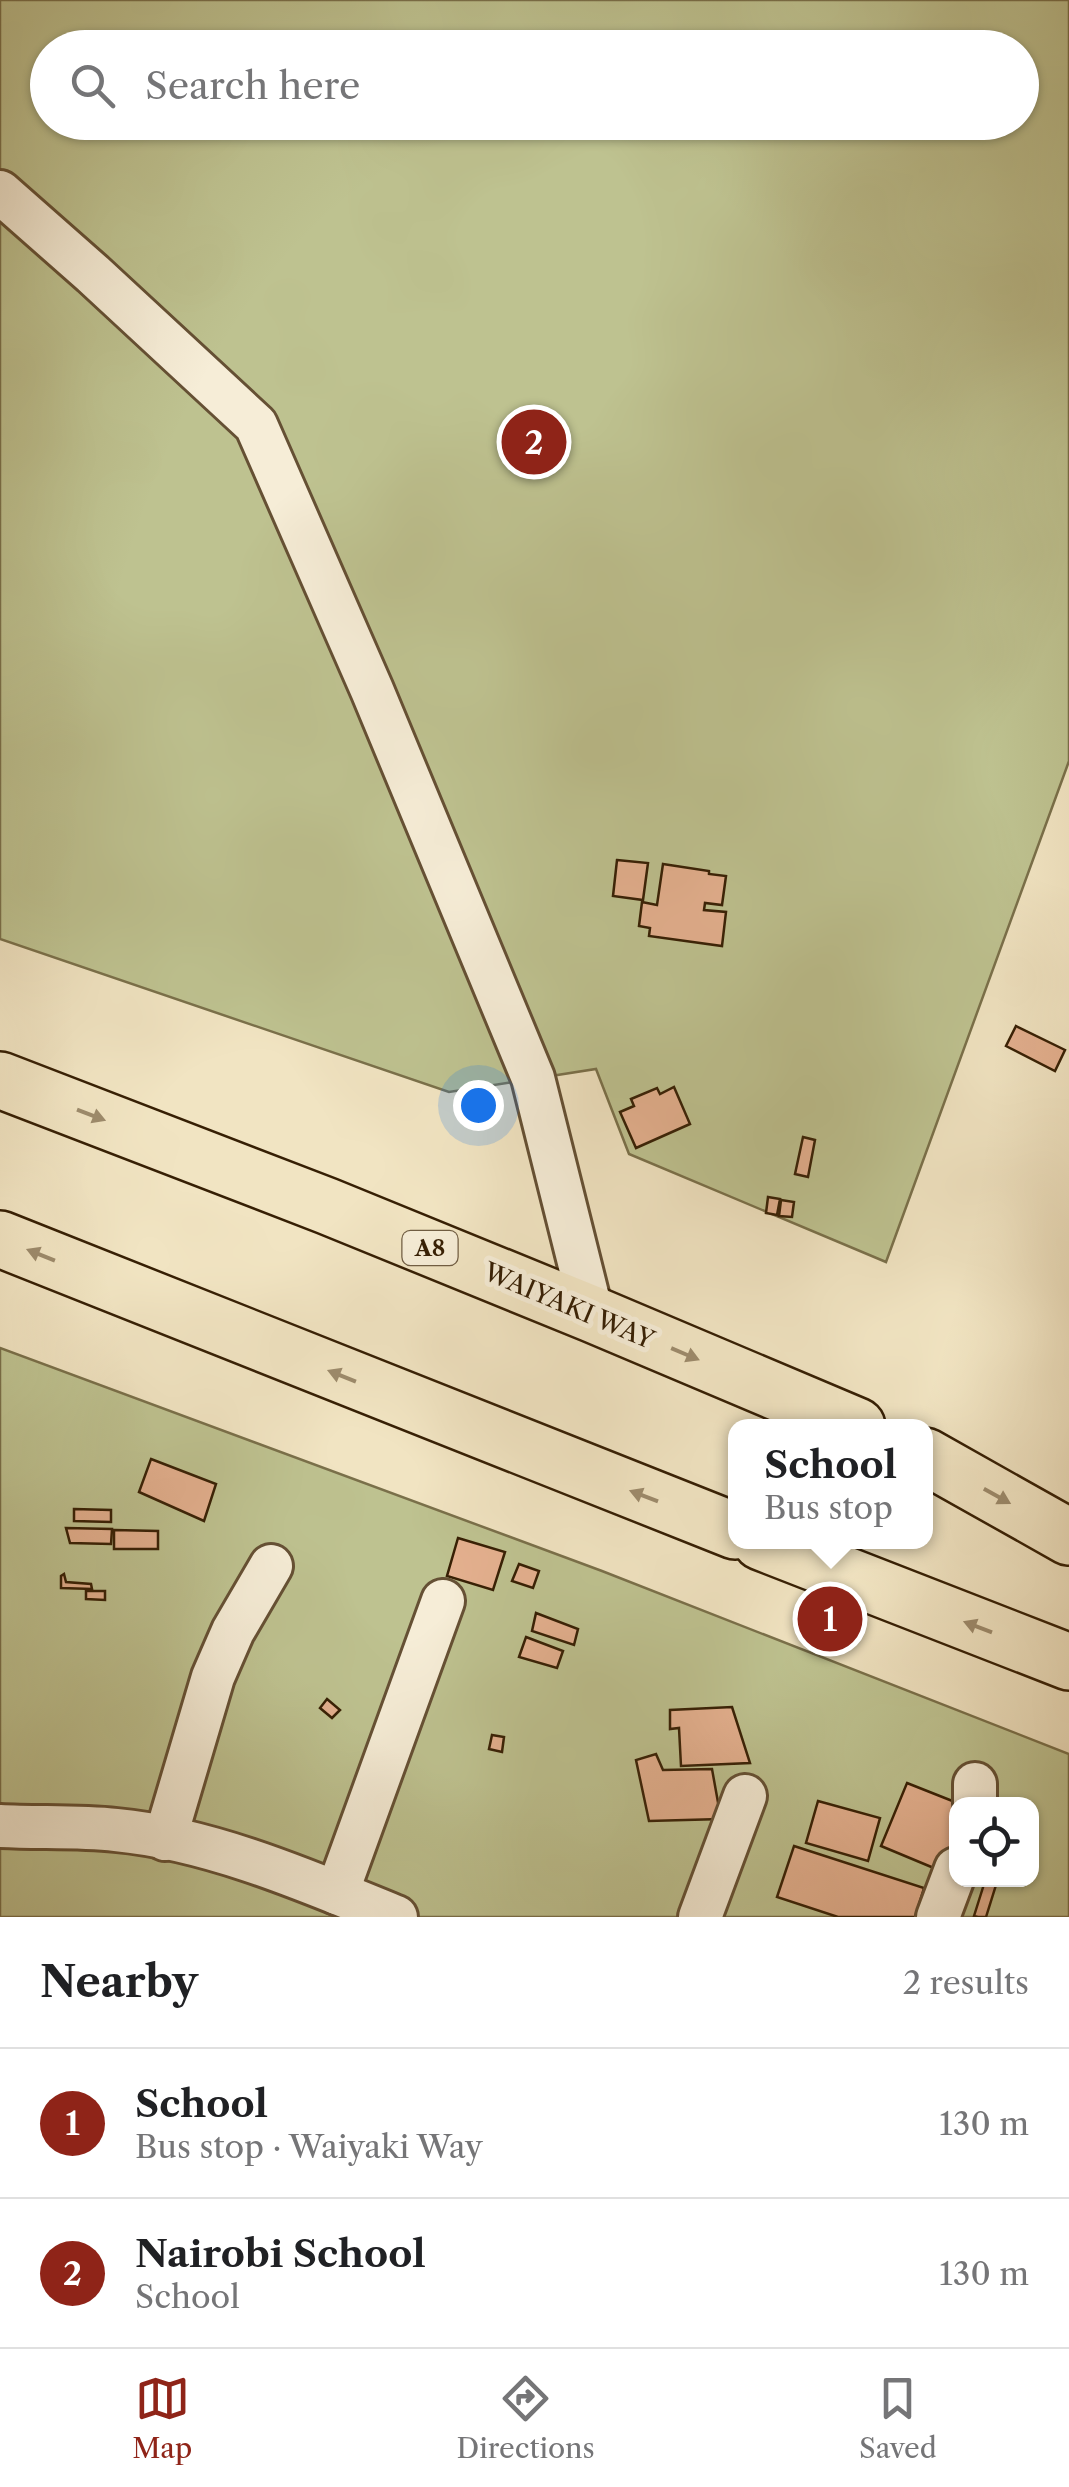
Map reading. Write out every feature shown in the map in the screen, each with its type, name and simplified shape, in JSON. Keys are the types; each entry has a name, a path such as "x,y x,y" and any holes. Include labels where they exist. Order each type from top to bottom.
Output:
{"highway":[{"name":"WAIYAKI WAY","path":"0,1080 327,1206 840,1419"},
{"path":"0,1238 728,1529"},
{"path":"933,1460 1069,1536"},
{"path":"779,1549 1069,1662"}],"street":[{"path":"0,192 256,425 532,1078 592,1314"},
{"path":"165,1838 212,1676 271,1566"},
{"path":"338,1893 443,1601"},
{"path":"700,1917 745,1796"},
{"path":"0,1826 117,1830 203,1846 396,1917"},
{"path":"938,1917 949,1887"}],"green space":[{"path":"0,0 1069,0 1069,761 886,1262 629,1154 596,1069 449,1092 0,939"},
{"path":"0,1348 602,1571 1069,1754 1069,1917 0,1917"}],"building":[{"path":"617,860 648,863 643,900 613,896"},
{"path":"663,864 726,876 722,905 705,903 704,910 726,912 722,946 649,936 650,928 639,926 642,902 657,905"},
{"path":"1016,1026 1065,1050 1055,1071 1006,1046"},
{"path":"674,1087 690,1124 636,1148 620,1112 634,1106 631,1099 657,1088 660,1094"},
{"path":"803,1137 815,1140 808,1177 795,1174"},
{"path":"768,1197 780,1199 777,1215 766,1213"},
{"path":"781,1200 794,1202 792,1217 779,1216"},
{"path":"151,1459 216,1484 204,1521 139,1492"},
{"path":"74,1509 111,1510 111,1522 74,1521"},
{"path":"66,1528 112,1529 111,1544 70,1543"},
{"path":"114,1530 158,1531 158,1549 114,1549"},
{"path":"458,1538 505,1552 493,1590 447,1576"},
{"path":"519,1564 539,1571 533,1588 512,1581"},
{"path":"64,1574 66,1582 91,1584 92,1589 61,1588"},
{"path":"86,1591 105,1591 105,1600 86,1599"},
{"path":"536,1613 578,1629 574,1645 532,1631"},
{"path":"526,1637 563,1651 557,1668 519,1657"},
{"path":"327,1699 340,1710 332,1718 320,1708"},
{"path":"732,1707 750,1763 681,1766 679,1728 670,1729 670,1710"},
{"path":"492,1735 504,1737 502,1752 489,1749"},
{"path":"656,1754 663,1770 712,1769 721,1819 649,1821 636,1760"},
{"path":"907,1783 949,1800 949,1851 941,1871 881,1846"},
{"path":"818,1801 880,1818 868,1861 806,1843"},
{"path":"794,1846 924,1888 915,1917 838,1917 777,1897"},
{"path":"983,1887 995,1887 986,1917 974,1916"}],"place":[{"name":"Nairobi School","path":"534,442"},
{"name":"School","path":"830,1619"}]}
